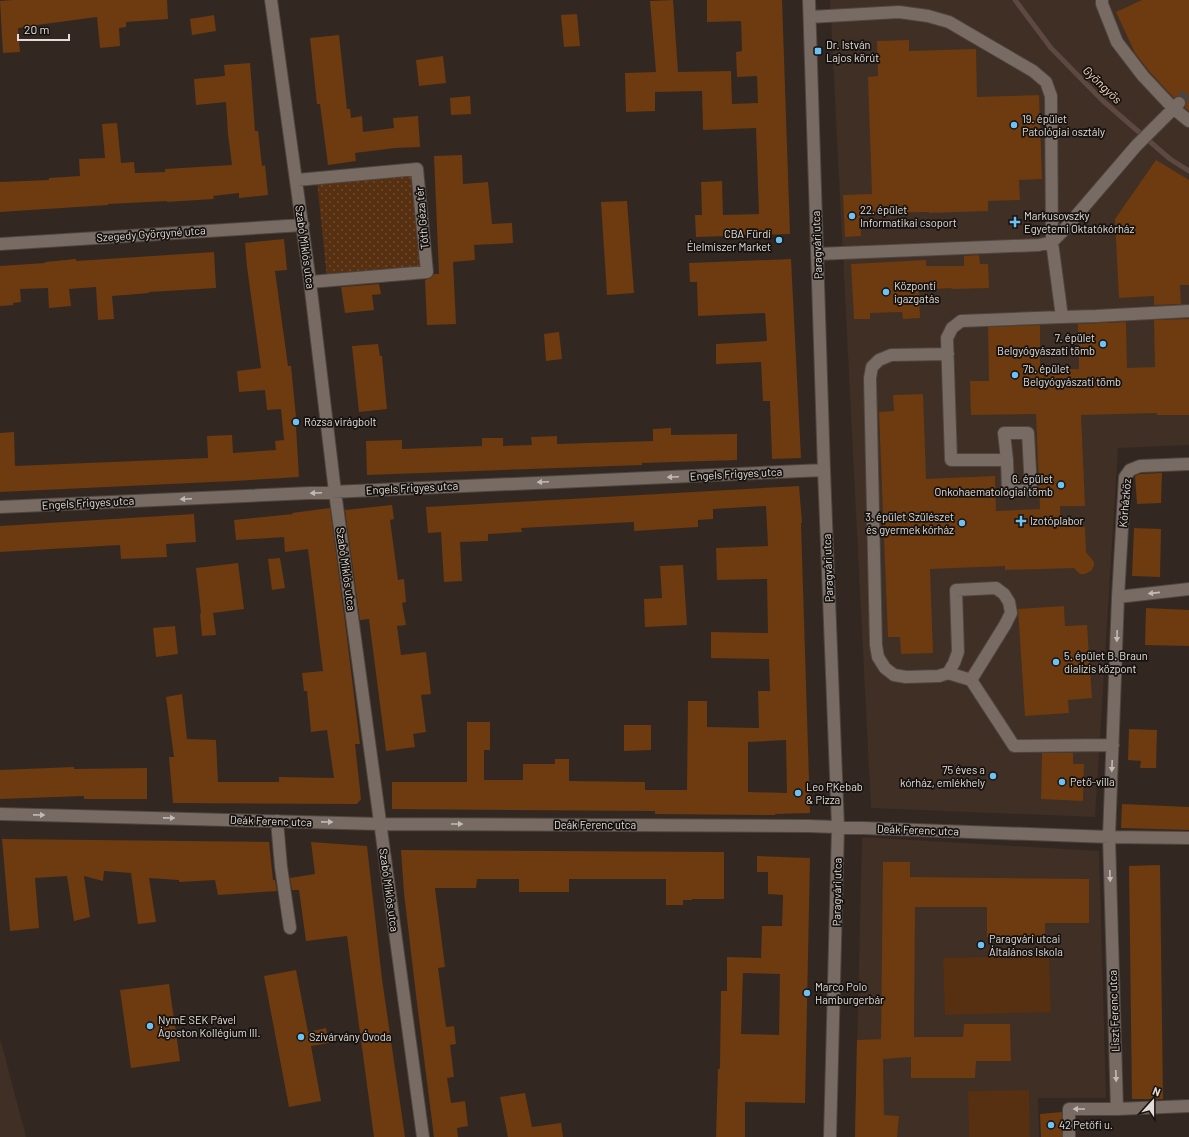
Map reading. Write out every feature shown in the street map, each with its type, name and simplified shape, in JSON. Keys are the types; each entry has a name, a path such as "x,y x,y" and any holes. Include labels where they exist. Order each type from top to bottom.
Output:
{"street":[{"name":"Szabó Miklós utca","path":"271,0 303,225 335,492 423,1137"},
{"name":"Paragvári utca","path":"809,0 824,470 838,827 830,1137"},
{"path":"1102,0 1102,4 1117,42 1143,76 1176,105 1189,121"},
{"path":"810,17 899,12 928,16 949,22 1033,71 1046,82 1051,96 1052,242 1062,317"},
{"path":"817,254 1039,245 1052,242 1136,146 1176,105"},
{"name":"Tóth Géza tér","path":"296,180 417,169 427,272 310,282"},
{"name":"Szegedy Györgyné utca","path":"0,244 303,225"},
{"path":"1007,460 950,460 947,338 952,328 961,321 1189,311"},
{"path":"948,354 891,355 880,360 872,367 870,378 876,645 878,657 885,668 894,674 906,677 939,676 948,673 971,680 1014,746 1112,745"},
{"path":"1004,433 1028,433 1031,490 1008,491 1007,460 1004,433"},
{"name":"Kórházköz","path":"1118,597 1125,477 1130,470 1140,466 1189,464"},
{"name":"Engels Frigyes utca","path":"0,507 824,470"},
{"path":"948,673 958,652 956,590 996,588 1004,594 1009,602 1011,614 971,680"},
{"path":"1118,597 1189,589"},
{"name":"Liszt Ferenc utca","path":"1117,1109 1109,837 1118,597"},
{"name":"Deák Ferenc utca","path":"0,814 380,824 809,826 1109,837 1189,838"},
{"path":"278,821 281,867 290,928"},
{"path":"1069,1137 1069,1109 1189,1106"}],"shaded area":[{"name":"Markusovszky Egyetemi Oktatókórház","path":"830,0 1189,0 1189,445 1118,448 1095,817 871,808"},
{"path":"415,171 425,269 327,278 317,181"},
{"name":"Paragvári utcai Általános Iskola","path":"862,837 1099,851 1106,1098 1038,1098 1039,1137 855,1137"},
{"path":"1049,955 1051,1012 945,1015 943,958"},
{"path":"1,1042 26,1137 0,1137"},
{"path":"1029,1090 1030,1137 969,1137 968,1091"}],"building":[{"path":"167,0 168,19 126,22 126,27 119,28 120,46 100,48 97,17 18,28 20,52 3,53 0,1"},
{"path":"673,0 678,72 731,71 732,104 758,103 757,76 737,77 736,52 742,51 741,21 707,22 707,0 782,0 790,234 696,237 695,215 702,215 701,182 722,181 723,215 759,214 756,128 703,130 702,91 655,92 655,111 626,112 625,73 656,72 650,1"},
{"path":"1142,0 1189,0 1189,111 1185,108 1185,98 1177,96 1174,98 1149,71 1135,53 1116,12"},
{"path":"577,14 580,46 564,47 561,15"},
{"path":"214,15 216,31 192,35 190,19"},
{"path":"339,35 347,109 350,109 351,118 362,116 363,132 394,128 393,118 418,116 420,147 395,148 355,153 356,161 328,165 320,104 317,104 310,38"},
{"path":"909,40 909,51 976,49 977,97 1039,95 1042,179 1019,180 1020,200 988,201 988,211 860,213 861,236 845,237 843,195 872,194 868,77 878,76 877,41"},
{"path":"443,56 446,83 419,86 416,60"},
{"path":"250,63 255,131 258,131 262,166 265,165 268,195 239,198 239,193 213,196 214,199 108,204 0,212 0,182 49,180 49,178 80,176 79,159 105,158 102,124 117,123 121,163 134,162 135,173 165,172 165,169 232,165 226,102 196,105 194,79 225,76 224,65"},
{"path":"470,96 471,114 451,115 450,98"},
{"path":"462,155 463,184 488,182 492,224 512,223 513,243 474,245 475,260 453,262 456,324 427,325 425,280 431,278 434,274 439,274 434,156"},
{"path":"1156,160 1189,180 1189,285 1180,285 1181,304 1154,305 1154,296 1119,298 1115,219"},
{"path":"627,201 634,293 607,295 601,202"},
{"path":"284,239 287,270 275,271 288,366 291,366 297,427 299,477 0,492 0,433 14,432 15,466 208,458 207,436 232,435 233,453 276,450 275,441 284,440 281,409 267,410 265,390 239,392 237,371 261,368 245,243"},
{"path":"214,252 216,288 112,296 114,319 98,320 96,287 69,289 71,306 49,308 48,288 20,289 21,302 13,303 13,305 0,306 0,266 76,259 76,261"},
{"name":"Központi igazgatás","path":"979,255 980,264 988,264 989,288 919,290 920,318 903,319 902,312 870,313 870,319 854,319 851,264 926,260 926,266 964,266 964,256"},
{"path":"791,259 801,458 772,459 770,401 763,401 761,362 716,364 716,344 767,341 765,313 698,316 697,282 690,282 689,263"},
{"path":"379,284 381,294 372,295 374,310 345,313 341,287"},
{"path":"1189,319 1189,415 1157,415 1157,413 1081,415 1085,506 1060,506 1060,526 1085,527 1086,552 1094,562 1094,566 1091,571 1085,574 1080,574 1074,568 1005,570 1005,566 930,569 933,653 901,654 900,637 888,637 879,412 894,411 893,395 923,394 926,479 995,476 996,511 1040,509 1036,414 971,415 970,381 989,381 988,327 1040,325 1040,370 1079,369 1078,324 1126,322 1127,368 1155,367 1154,320"},
{"path":"559,332 562,359 546,361 544,334"},
{"path":"378,344 380,356 382,356 387,409 359,412 352,346"},
{"path":"671,428 671,435 737,434 737,460 367,475 366,441 402,440 402,449 482,446 482,438 503,438 503,446 532,445 531,437 557,436 557,444 653,441 653,429"},
{"path":"1162,473 1161,503 1137,504 1135,476 1140,474"},
{"path":"799,486 802,523 810,813 775,815 655,814 655,811 392,809 392,782 467,782 467,722 490,722 490,750 484,750 484,780 523,780 523,764 555,764 555,759 569,759 569,781 645,782 645,790 687,790 688,701 707,701 707,727 759,728 758,691 770,691 769,659 711,658 711,632 768,633 767,579 717,580 716,548 768,546 766,506 713,509 713,519 698,520 698,527 634,531 634,522 521,528 522,532 488,534 488,541 460,542 462,581 444,582 441,532 428,533 426,507","holes":["786,740 787,793 748,792 748,742"]},
{"path":"392,505 394,519 390,520 398,580 404,579 406,602 402,603 406,625 397,626 401,655 426,652 431,694 421,695 426,732 413,734 415,747 386,751 369,619 360,620 345,510"},
{"path":"330,508 360,744 355,744 361,799 357,804 173,803 169,757 174,757 166,697 182,694 187,739 216,740 218,782 279,782 279,777 334,778 327,730 311,732 307,691 304,691 302,673 323,671 308,549 285,552 284,537 236,540 234,520 293,514 292,513"},
{"path":"194,514 196,542 166,544 167,557 121,559 120,545 0,552 0,526"},
{"path":"1134,528 1161,529 1160,577 1132,576"},
{"path":"280,558 285,588 272,590 268,559"},
{"path":"238,563 244,609 213,613 216,635 202,636 196,568"},
{"path":"683,565 687,625 645,627 644,599 662,598 660,566"},
{"name":"5. épület B. Braun dialízis központ","path":"1064,606 1065,626 1087,625 1092,698 1068,700 1069,713 1025,716 1018,609"},
{"path":"1146,608 1189,610 1189,646 1145,645"},
{"path":"175,626 178,654 156,657 153,628"},
{"path":"624,725 651,725 651,750 624,751"},
{"path":"1129,729 1157,730 1156,768 1140,768 1141,761 1128,760"},
{"name":"Pető-villa","path":"1042,753 1073,753 1073,764 1084,764 1083,801 1041,799"},
{"path":"74,767 74,769 147,768 147,799 84,799 84,796 0,799 0,770"},
{"path":"1122,804 1189,807 1189,830 1121,828"},
{"path":"2,839 269,842 273,880 275,880 277,891 218,895 215,880 179,882 179,880 149,878 156,922 138,924 131,873 104,871 103,881 84,876 90,917 74,921 67,876 35,878 39,928 10,931"},
{"path":"311,842 367,846 382,979 405,1137 374,1137 347,936 306,941 299,890 292,890 290,878 315,874"},
{"path":"401,850 724,852 724,899 692,899 683,900 683,905 666,905 666,879 569,879 569,892 519,892 519,879 477,879 476,888 435,888 445,967 438,968 446,1027 454,1026 456,1044 450,1045 454,1077 447,1078 451,1103 465,1101 468,1126 457,1128 458,1137 434,1137 404,893"},
{"path":"757,856 810,858 805,1103 745,1102 745,1137 716,1137 718,1069 720,1069 721,991 727,991 727,957 761,958 762,926 782,926 783,895 768,894 768,872 757,872","holes":["743,973 780,974 779,1035 741,1034"]},
{"path":"883,862 910,862 910,877 1089,879 1089,923 1045,923 1045,937 987,937 987,907 915,907 914,1037 963,1037 964,1024 1010,1024 1011,1061 976,1061 975,1078 911,1078 911,1057 883,1059 884,1115 899,1116 897,1137 855,1137 857,1040 881,1039"},
{"path":"1160,865 1163,1099 1132,1099 1129,866"},
{"name":"Szivárvány Óvoda","path":"296,970 308,1032 326,1028 329,1043 311,1046 321,1101 289,1107 264,976"},
{"name":"NymE SEK Pável Ágoston Kollégium III.","path":"169,984 180,1061 131,1068 120,990"},
{"path":"525,1093 532,1127 561,1123 563,1137 508,1137 500,1097"},
{"name":"42 Petőfi u.","path":"1062,1112 1062,1137 1041,1137 1040,1114"}],"waterway":[{"name":"Gyöngyös","path":"1015,0 1051,48 1102,100 1170,159 1189,171"}],"tunnel":[{"path":"1179,103 1189,91"}],"place":[{"name":"Dr. István Lajos körút","path":"818,51"},
{"name":"19. épület Patológiai osztály","path":"1014,125"},
{"name":"22. épület Informatikai csoport","path":"852,216"},
{"name":"Markusovszky Egyetemi Oktatókórház","path":"1015,222"},
{"name":"CBA Fürdi Élelmiszer Market","path":"779,240"},
{"name":"Központi igazgatás","path":"886,292"},
{"name":"7. épület Belgyógyászati tömb","path":"1103,344"},
{"name":"7b. épület Belgyógyászati tömb","path":"1015,375"},
{"name":"Rózsa virágbolt","path":"296,422"},
{"name":"6. épület Onkohaematológiai tömb","path":"1061,485"},
{"name":"Izotóplabor","path":"1021,521"},
{"name":"3. épület Szülészet és gyermek kórház","path":"962,523"},
{"name":"5. épület B. Braun dialízis központ","path":"1056,662"},
{"name":"75 éves a kórház, emlékhely","path":"993,776"},
{"name":"Pető-villa","path":"1062,782"},
{"name":"Leo PKebab & Pizza","path":"798,793"},
{"name":"Paragvári utcai Általános Iskola","path":"981,945"},
{"name":"Marco Polo Hamburgerbár","path":"807,993"},
{"name":"NymE SEK Pável Ágoston Kollégium III.","path":"150,1026"},
{"name":"Szivárvány Óvoda","path":"301,1037"},
{"name":"42 Petőfi u.","path":"1051,1125"}]}
